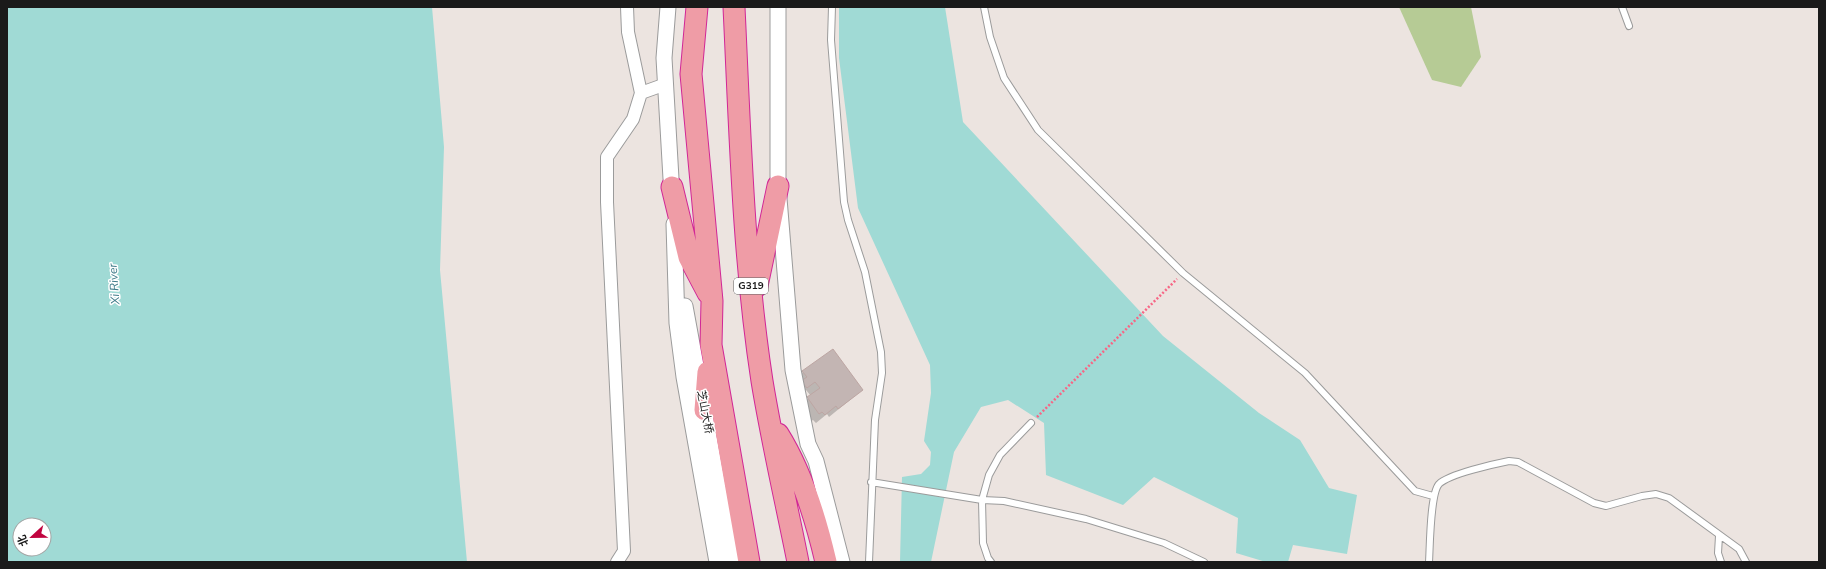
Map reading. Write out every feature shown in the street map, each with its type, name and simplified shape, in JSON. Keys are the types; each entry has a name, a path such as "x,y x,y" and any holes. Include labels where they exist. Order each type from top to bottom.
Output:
{"highway":[{"path":"697,7 691,74 712,301 711,345 705,410"},
{"name":"G319","path":"734,7 744,208 753,308 762,381 798,562"},
{"path":"672,186 689,257 712,301"},
{"path":"753,308 778,186"},
{"path":"711,345 749,562"},
{"path":"770,423 791,454 808,499 826,562"}],"street":[{"path":"617,562 624,551 607,202 607,157 633,119 641,93 628,32 627,7"},
{"path":"668,7 664,58 672,186 678,323 684,377 717,562"},
{"path":"778,7 778,186 792,370 808,444 816,461 842,562"},
{"path":"641,93 666,84"},
{"name":"芝山大桥","path":"676,262 705,410 732,562"}],"lane":[{"path":"832,7 831,40 844,202 848,220 865,272 881,359 882,374 875,420 869,562"},
{"path":"984,7 990,37 1004,78 1038,130 1183,273 1305,373 1415,491 1433,496"},
{"path":"1622,7 1628,26"},
{"path":"991,562 983,543 982,500 989,476 1000,455 1031,423"},
{"path":"1429,562 1433,496 1439,484 1450,477 1496,463 1514,461 1594,504 1606,506 1642,496 1656,494 1668,498 1739,549 1746,562"},
{"path":"872,482 982,500 1004,501 1086,518 1164,543 1204,562"},
{"path":"1719,536 1718,552 1722,562"}],"path":[{"path":"1031,423 1160,298 1183,273"}],"green space":[{"path":"1399,7 1471,7 1481,57 1461,87 1432,80"}],"water":[{"name":"Xi River","path":"7,7 432,7 444,147 440,270 467,562 7,562"},
{"path":"839,7 945,7 963,122 1163,336 1259,413 1300,440 1329,488 1357,495 1347,554 1293,545 1288,562 1266,562 1236,553 1238,518 1154,477 1123,505 1046,475 1044,423 1008,400 981,407 954,452 931,562 900,562 902,477 921,474 930,465 931,452 924,441 931,393 930,365 858,208 839,58"}],"building":[{"path":"833,349 863,390 838,409 836,406 825,415 822,412 819,414 807,397 820,388 815,382 807,388 801,381 807,377 802,371"}]}
